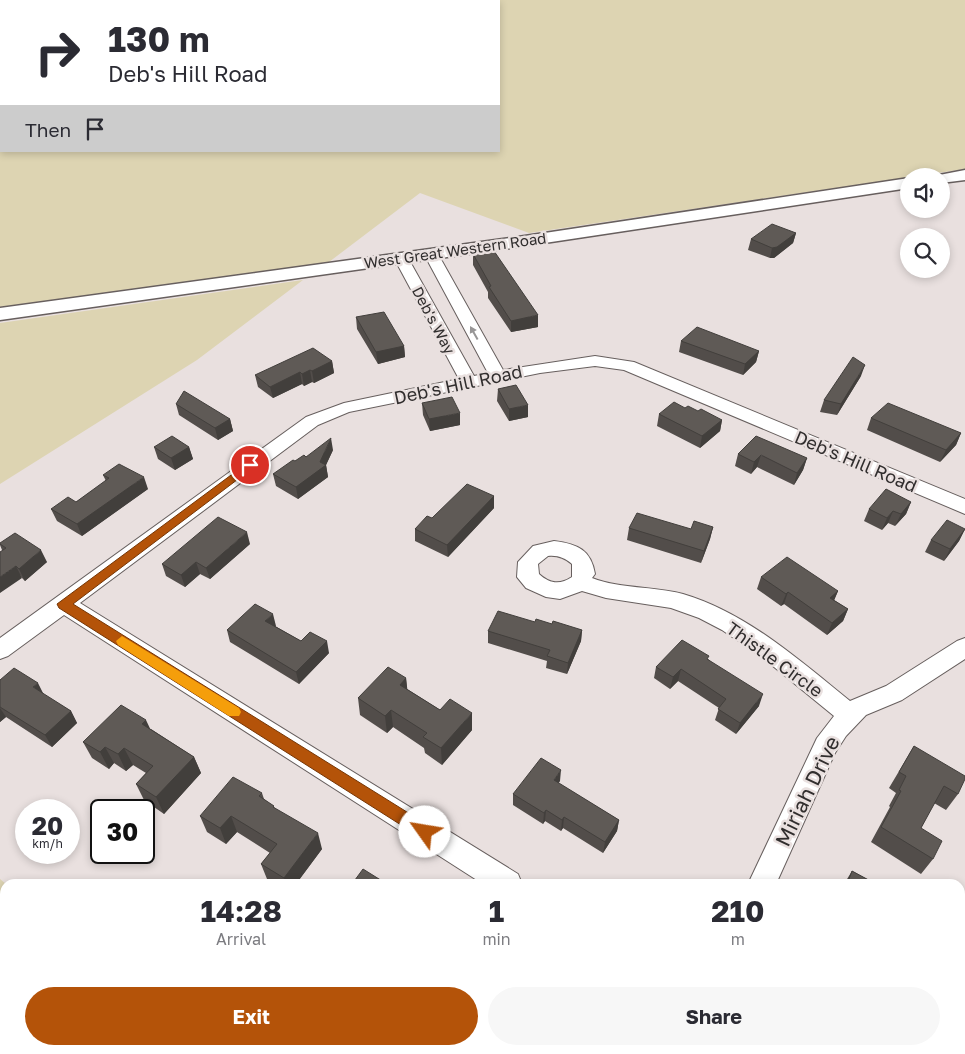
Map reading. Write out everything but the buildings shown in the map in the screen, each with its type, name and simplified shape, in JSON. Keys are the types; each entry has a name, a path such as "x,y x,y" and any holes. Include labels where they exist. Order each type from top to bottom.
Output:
{"street":[{"path":"950,177 965,175"},
{"name":"West Great Western Road","path":"0,314 431,254 900,184"},
{"name":"Deb's Way","path":"431,254 498,376"},
{"name":"Deb's Way","path":"401,258 468,381"},
{"name":"Deb's Hill Road","path":"0,650 297,430 312,421 344,408 468,381 576,362 595,361 628,366 965,506"},
{"name":"Thistle Circle","path":"580,582 597,590 668,599 684,603 721,620 763,647 850,715"},
{"path":"64,604 500,879"},
{"name":"Miriah Drive","path":"764,879 826,746 837,728 858,708 894,693 965,647"}],"shaded area":[{"path":"500,0 965,0 965,169 950,171 950,168 900,168 900,179 529,233 420,193 329,262 0,307 0,152 500,152"},
{"path":"303,280 197,360 0,484 0,323"}],"slow traffic":[{"path":"122,641 234,712"}],"route":[{"path":"250,465 64,604 425,832"}]}
